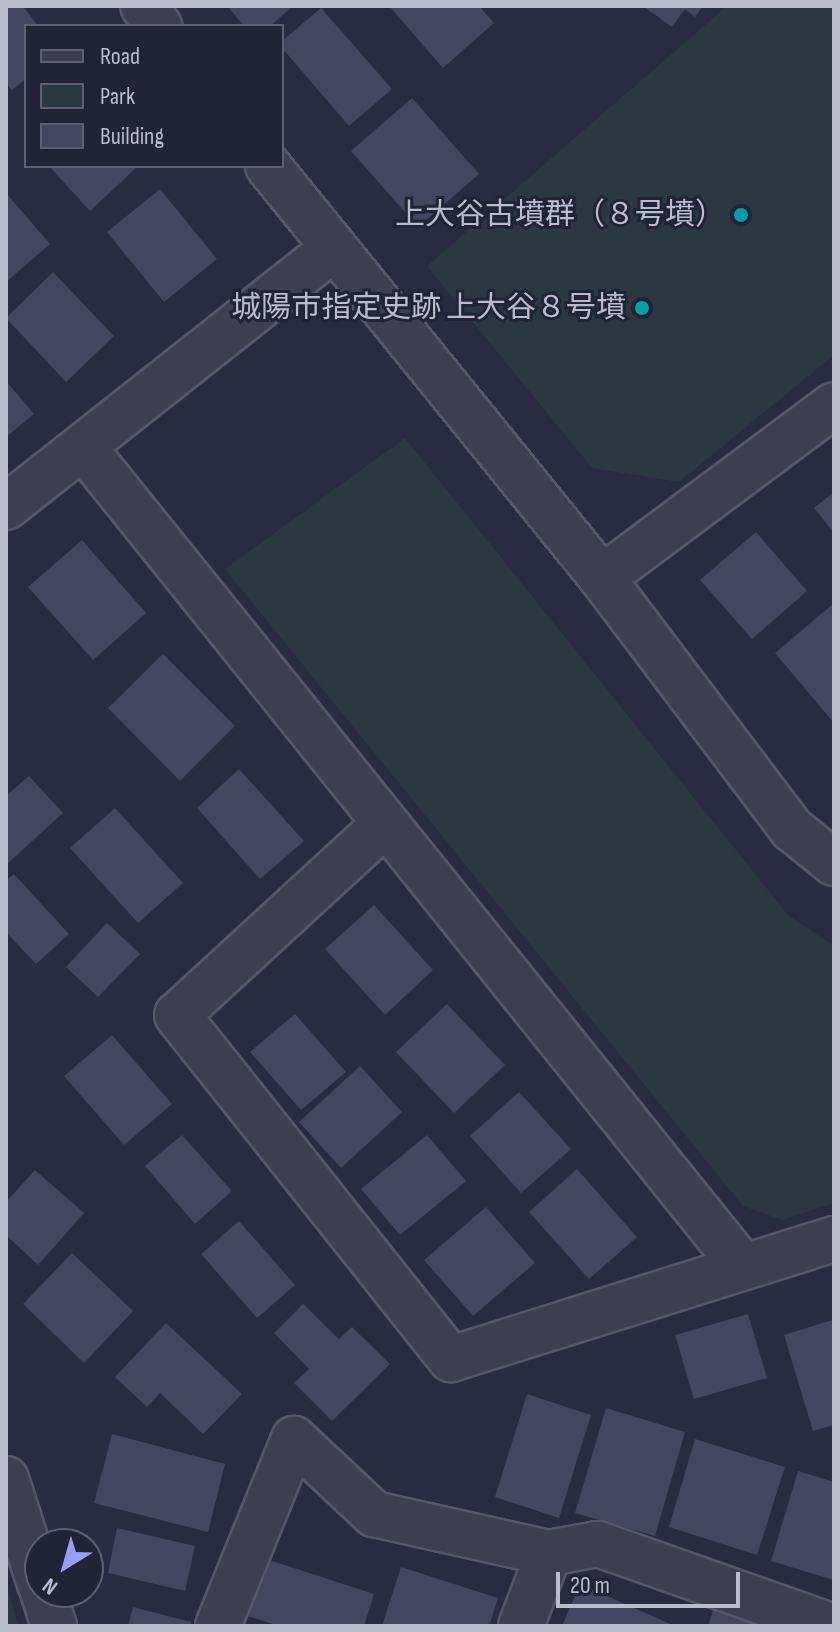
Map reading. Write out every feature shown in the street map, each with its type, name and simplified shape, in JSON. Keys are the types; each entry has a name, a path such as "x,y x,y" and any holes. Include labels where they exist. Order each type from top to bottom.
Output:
{"street":[{"path":"143,6 157,24"},
{"path":"270,168 602,578 792,829 834,863"},
{"path":"6,507 334,248"},
{"path":"602,578 834,405"},
{"path":"83,447 743,1267"},
{"path":"385,824 177,1015 451,1359 834,1239"},
{"path":"218,1626 294,1439 374,1514 549,1553 598,1544 831,1626"},
{"path":"6,1479 24,1535"},
{"path":"521,1626 549,1553"}],"green space":[{"path":"727,6 834,6 834,355 679,482 592,468 427,266"},
{"path":"405,438 788,915 834,946 834,1203 782,1220 743,1206 225,569"},
{"path":"6,1582 18,1626 6,1626"}],"building":[{"path":"6,6 23,6 36,24 24,24 24,81 12,90 6,83"},
{"path":"227,6 293,6 272,24 242,24"},
{"path":"389,6 479,6 494,23 443,68"},
{"path":"643,6 703,6 695,17 685,9 672,27"},
{"path":"321,8 392,89 349,126 284,50 284,39"},
{"path":"412,98 479,174 418,227 351,151"},
{"path":"51,168 136,168 90,211"},
{"path":"160,189 217,259 164,302 107,232"},
{"path":"6,193 50,244 6,282"},
{"path":"53,272 114,336 66,382 6,318"},
{"path":"6,381 34,414 6,437"},
{"path":"834,492 834,533 814,508"},
{"path":"756,532 807,591 752,639 700,580"},
{"path":"82,540 146,613 93,660 28,587"},
{"path":"834,603 834,723 775,653"},
{"path":"163,654 235,726 180,781 108,708"},
{"path":"239,769 304,841 260,879 197,808"},
{"path":"29,776 63,813 6,865 6,796"},
{"path":"115,808 183,883 138,923 70,848"},
{"path":"14,874 69,934 36,964 6,932 6,880"},
{"path":"374,905 433,970 385,1015 325,949"},
{"path":"107,923 140,954 98,997 66,967"},
{"path":"447,1004 505,1065 454,1113 396,1052"},
{"path":"295,1014 346,1072 301,1110 250,1052"},
{"path":"112,1035 172,1104 124,1145 64,1076"},
{"path":"360,1066 402,1112 341,1168 299,1122"},
{"path":"519,1092 571,1149 521,1193 470,1136"},
{"path":"182,1135 232,1191 195,1224 145,1166"},
{"path":"427,1135 466,1181 400,1235 361,1189"},
{"path":"577,1169 637,1237 589,1279 529,1212"},
{"path":"35,1170 84,1213 38,1265 6,1235 6,1202"},
{"path":"486,1207 535,1263 473,1316 424,1260"},
{"path":"239,1221 295,1285 257,1318 201,1254"},
{"path":"72,1253 133,1311 84,1363 23,1304"},
{"path":"303,1304 339,1339 352,1327 390,1364 332,1421 294,1383 309,1369 274,1333"},
{"path":"748,1314 767,1378 694,1399 675,1335"},
{"path":"832,1320 834,1425 813,1431 784,1335"},
{"path":"166,1323 242,1394 203,1434 160,1393 147,1407 115,1377"},
{"path":"527,1394 591,1415 559,1518 495,1497"},
{"path":"606,1408 685,1432 655,1536 575,1513"},
{"path":"112,1434 225,1464 208,1532 94,1503"},
{"path":"695,1439 785,1467 757,1555 669,1527"},
{"path":"798,1471 834,1482 834,1580 771,1561"},
{"path":"117,1528 195,1546 185,1591 108,1573"},
{"path":"260,1557 374,1594 364,1626 279,1626 242,1614"},
{"path":"401,1567 498,1598 489,1626 382,1626"},
{"path":"580,1584 675,1626 562,1626"},
{"path":"133,1607 191,1622 190,1626 128,1626"},
{"path":"713,1610 761,1625 761,1626 708,1626"}],"place":[{"name":"上大谷古墳群（８号墳）","path":"741,215"},
{"name":"城陽市指定史跡 上大谷８号墳","path":"642,308"}]}
